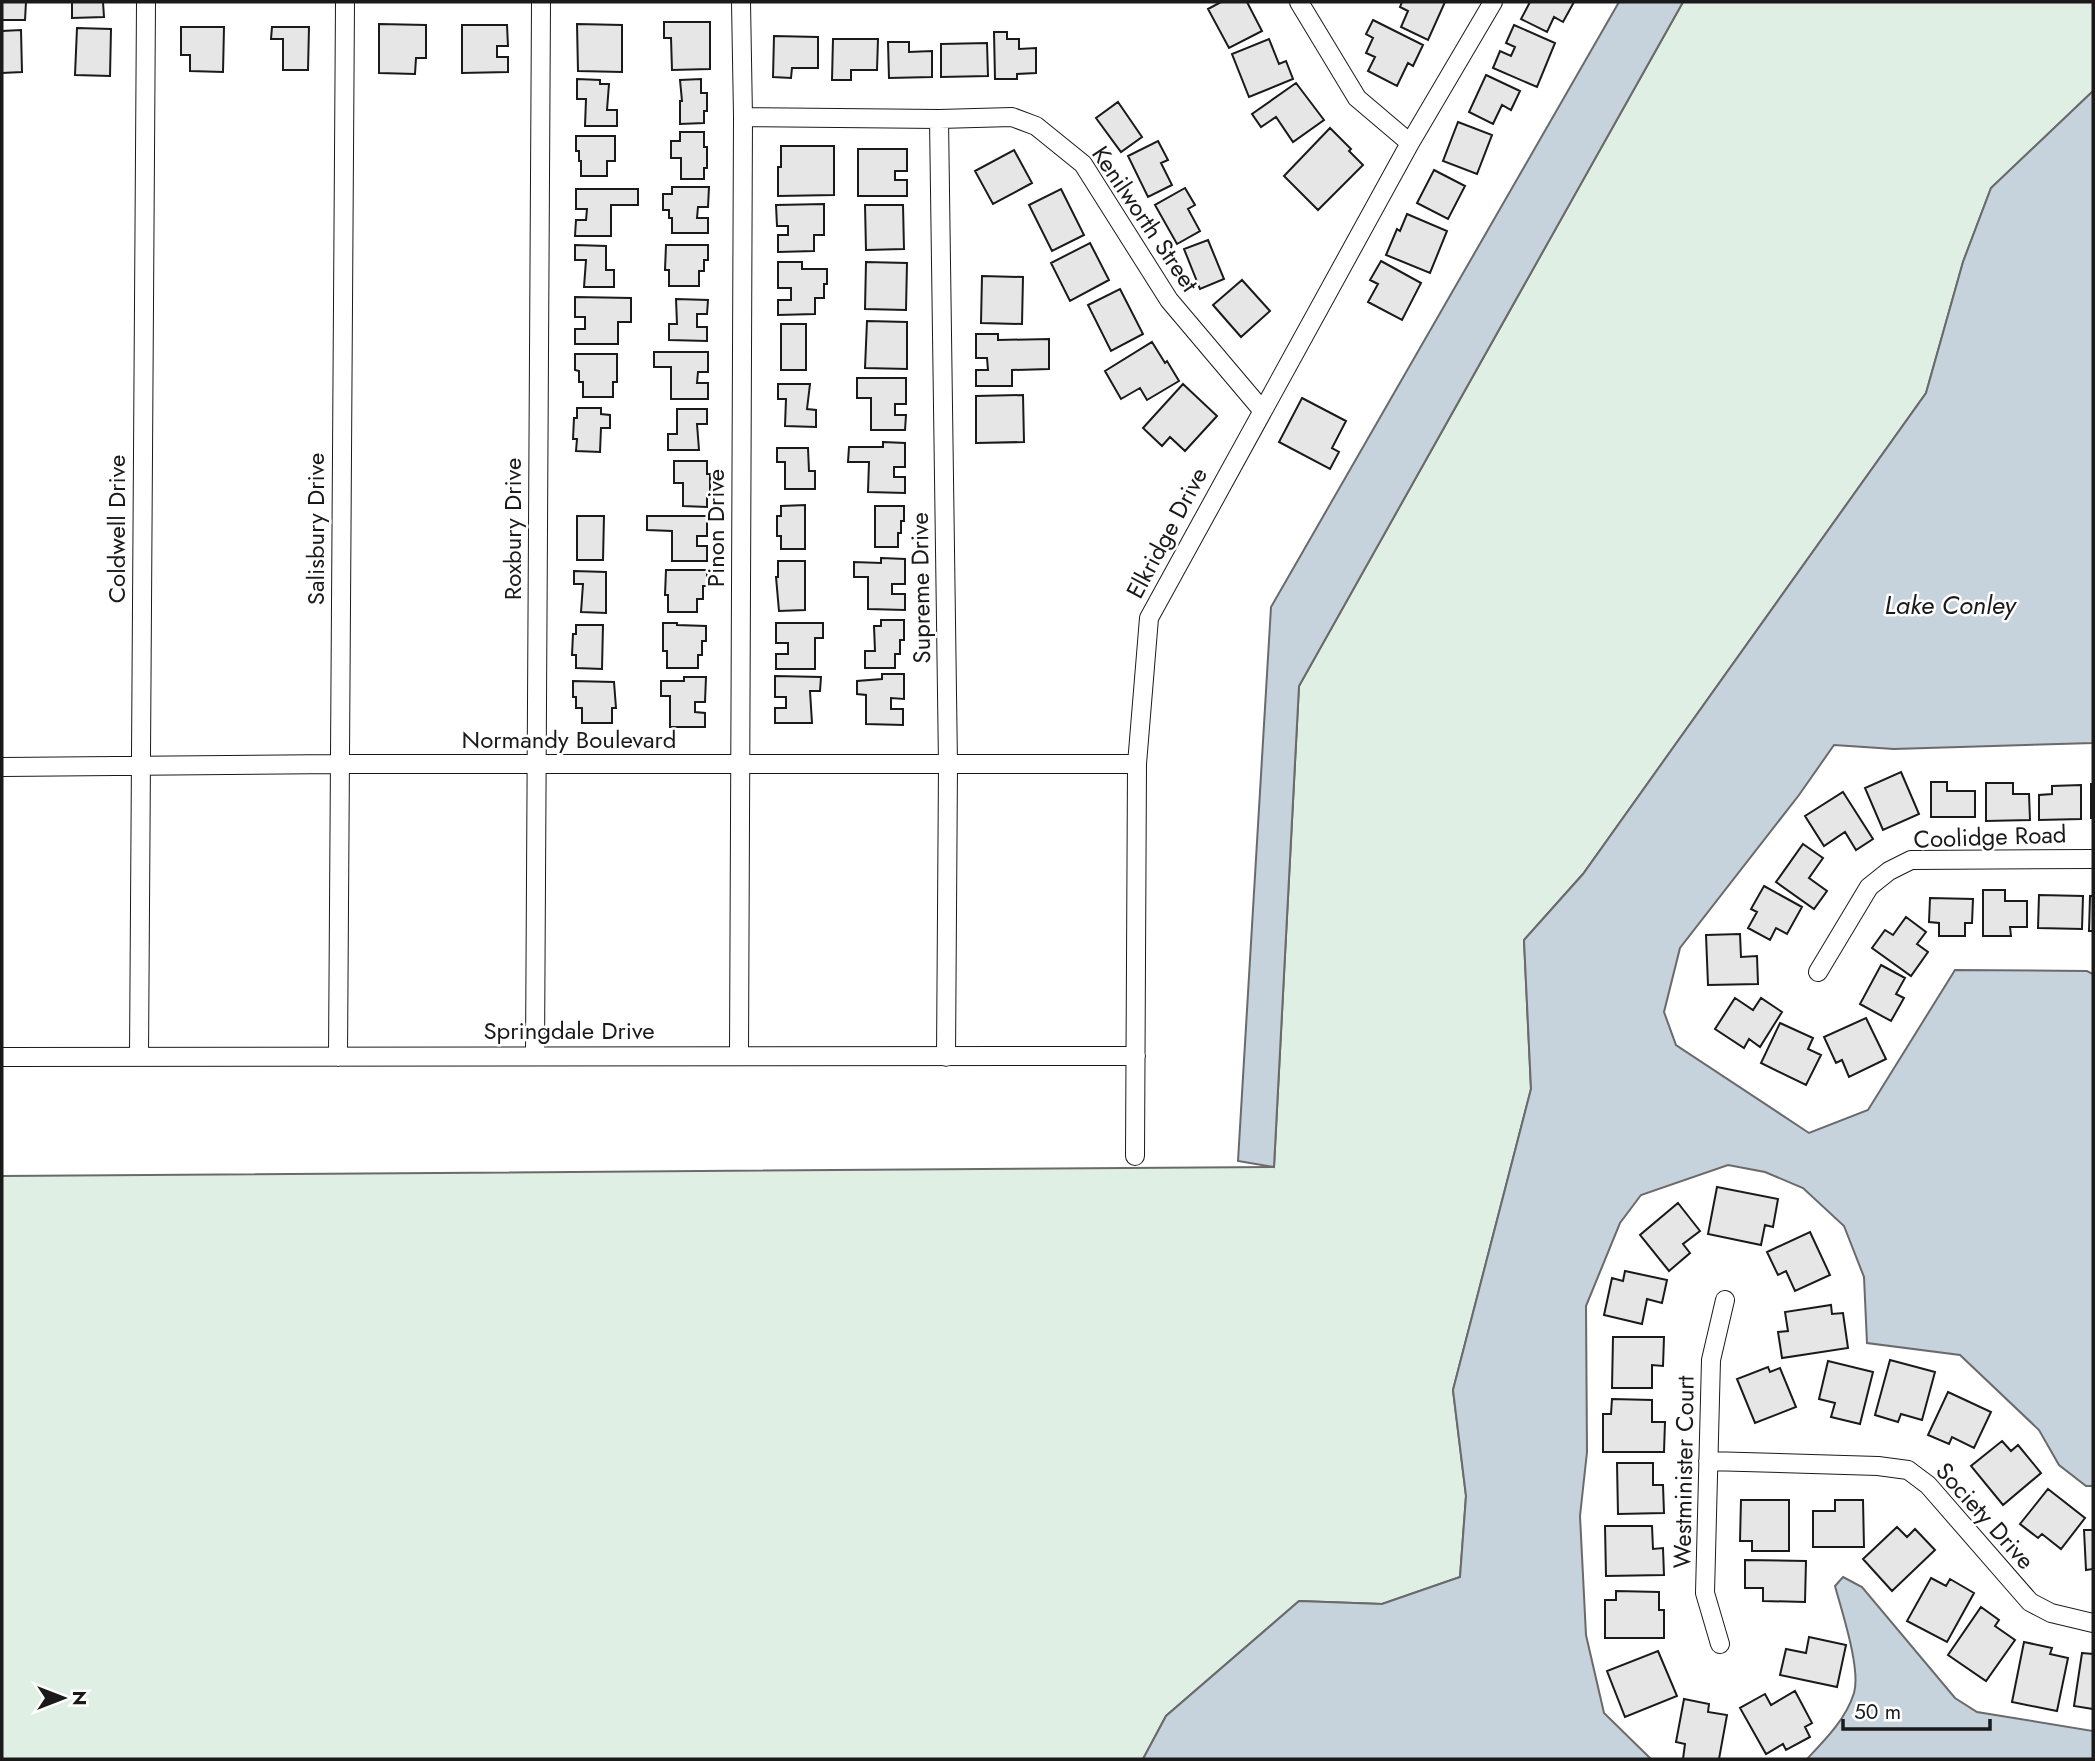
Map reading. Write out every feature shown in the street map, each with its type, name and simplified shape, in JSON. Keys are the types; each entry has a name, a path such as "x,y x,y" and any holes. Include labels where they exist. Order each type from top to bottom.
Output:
{"street":[{"name":"Coldwell Drive","path":"139,1057 146,2"},
{"name":"Salisbury Drive","path":"338,1057 345,2"},
{"name":"Roxbury Drive","path":"535,1056 541,2"},
{"name":"Pinon Drive","path":"739,1055 743,117 741,2"},
{"path":"1299,2 1357,98 1410,143"},
{"name":"Elkridge Drive","path":"1135,1156 1137,764 1149,618 1410,143 1493,2"},
{"name":"Kenilworth Street","path":"743,117 1012,117 1036,126 1083,164 1169,300 1262,410"},
{"name":"Supreme Drive","path":"939,119 947,765 946,1056"},
{"name":"Normandy Boulevard","path":"2,766 1137,764"},
{"name":"Coolidge Road","path":"1818,972 1869,887 1911,860 2093,859"},
{"name":"Springdale Drive","path":"2,1057 1136,1056"},
{"name":"Westminister Court","path":"1720,1644 1705,1593 1711,1360 1725,1300"},
{"name":"Society Drive","path":"1708,1461 1878,1466 1908,1470 1928,1485 2030,1602 2051,1613 2093,1623"}],"green space":[{"path":"1683,2 2093,2 2093,91 1991,188 1963,262 1926,393 1583,874 1524,940 1531,1089 1453,1390 1466,1496 1460,1577 1382,1604 1299,1601 1166,1716 1143,1759 2,1759 2,1176 1274,1167 1299,686"}],"water":[{"path":"1619,2 1683,2 1299,686 1274,1167 1238,1161 1271,607"},
{"name":"Lake Conley","path":"2093,91 2093,743 1894,749 1834,745 1799,795 1680,948 1664,1012 1676,1045 1809,1133 1868,1110 1955,970 2087,971 2093,974 2093,1486 2086,1486 2059,1465 2039,1430 1960,1355 1867,1343 1864,1277 1844,1226 1803,1188 1765,1172 1728,1165 1641,1195 1620,1223 1586,1306 1587,1452 1580,1516 1586,1635 1604,1713 1651,1759 1143,1759 1166,1716 1299,1601 1382,1604 1460,1577 1466,1496 1453,1390 1531,1089 1524,940 1583,874 1926,393 1963,262 1991,188"},
{"path":"1843,1577 1862,1587 1955,1698 1977,1712 2093,1731 2093,1759 1807,1759 1828,1737 1854,1693 1853,1655 1835,1586"}],"building":[{"path":"2,2 26,2 25,20 2,20"},
{"path":"72,2 103,2 104,17 72,18"},
{"path":"1221,2 1247,2 1262,31 1229,48 1208,9"},
{"path":"1402,2 1445,2 1428,40 1401,27 1408,11 1400,7"},
{"path":"1530,2 1574,2 1563,22 1554,17 1547,32 1521,19"},
{"path":"1373,20 1423,45 1413,66 1408,63 1397,86 1368,71 1375,57 1366,53 1373,38 1366,34"},
{"path":"664,22 710,22 710,69 672,70 671,38 664,38"},
{"path":"379,24 426,25 426,58 416,58 415,74 379,73"},
{"path":"577,24 622,25 622,72 578,71"},
{"path":"462,25 507,25 508,46 497,46 497,57 508,57 508,72 462,73"},
{"path":"1514,25 1555,43 1537,87 1493,68 1500,51 1511,56 1515,47 1506,43"},
{"path":"181,27 224,27 223,72 190,71 190,55 181,55"},
{"path":"272,27 309,27 308,70 283,70 283,39 271,39"},
{"path":"77,28 111,29 110,76 75,75"},
{"path":"21,30 22,72 2,73 2,31"},
{"path":"994,32 1007,32 1007,39 1019,39 1019,49 1036,48 1036,73 1017,74 1017,79 995,79"},
{"path":"774,36 818,37 818,68 792,68 791,78 773,77"},
{"path":"833,39 878,39 877,70 851,70 851,80 832,80"},
{"path":"1269,39 1279,64 1286,61 1293,79 1249,97 1232,54"},
{"path":"888,42 909,42 909,52 932,51 932,77 889,78"},
{"path":"987,43 988,76 941,77 941,44"},
{"path":"1486,75 1520,91 1511,110 1502,105 1493,124 1469,112"},
{"path":"577,79 600,80 600,84 609,84 607,110 617,110 617,126 585,126 586,99 577,99"},
{"path":"701,79 701,93 707,93 704,123 680,124 680,80"},
{"path":"1296,83 1324,120 1293,142 1276,117 1261,127 1252,114"},
{"path":"1118,102 1142,137 1121,152 1096,118"},
{"path":"1458,122 1492,135 1477,174 1443,161"},
{"path":"1330,128 1363,165 1318,210 1284,176"},
{"path":"680,132 704,132 707,168 704,168 704,179 681,179 681,158 671,158 671,141 680,141"},
{"path":"576,136 615,136 615,161 607,161 607,176 581,176"},
{"path":"1158,141 1168,160 1161,163 1172,185 1148,197 1128,156"},
{"path":"781,146 834,146 834,195 778,196"},
{"path":"858,149 907,149 907,171 895,171 895,180 907,180 907,196 858,196"},
{"path":"1014,150 1032,183 993,204 975,171"},
{"path":"1434,170 1465,186 1448,219 1417,203"},
{"path":"672,187 709,187 708,207 698,207 697,218 708,218 708,233 672,233 669,210 663,210 663,194 672,194"},
{"path":"1185,188 1195,205 1188,209 1200,231 1177,244 1155,205"},
{"path":"576,189 638,189 638,205 611,205 611,236 575,236 576,220 586,220 587,209 576,209"},
{"path":"1061,189 1084,235 1052,251 1029,205"},
{"path":"824,204 824,235 814,235 814,251 778,252 778,235 788,235 788,226 777,226 776,205"},
{"path":"865,205 903,205 904,249 866,250"},
{"path":"1407,214 1447,231 1430,273 1386,255"},
{"path":"1208,240 1224,279 1200,289 1184,249"},
{"path":"1090,243 1109,280 1070,301 1051,263"},
{"path":"575,245 606,246 606,270 614,270 614,287 584,287 586,260 575,260"},
{"path":"666,245 708,245 708,260 704,260 704,271 699,271 699,286 669,286 669,270 665,270"},
{"path":"1381,261 1421,283 1402,320 1368,302 1378,284 1370,280"},
{"path":"778,262 802,262 802,269 827,269 824,298 815,298 815,314 778,315 778,300 791,300 791,288 778,288"},
{"path":"866,262 907,263 906,310 865,309"},
{"path":"982,276 1023,277 1022,324 981,323"},
{"path":"1242,280 1270,311 1241,337 1213,305"},
{"path":"1120,289 1143,334 1111,351 1088,305"},
{"path":"575,297 631,298 631,322 618,322 618,344 575,344 575,329 585,329 585,317 575,317"},
{"path":"676,299 708,300 707,314 697,314 697,327 707,327 707,341 669,340 669,324 677,324"},
{"path":"867,321 907,322 907,369 865,368"},
{"path":"781,324 806,324 806,370 781,370"},
{"path":"976,334 998,334 998,340 1049,339 1049,369 1012,370 1012,386 976,386 976,370 988,370 987,358 976,358"},
{"path":"1152,342 1179,381 1147,400 1140,388 1121,399 1105,371"},
{"path":"654,352 708,352 708,372 698,372 697,383 708,383 708,399 671,399 671,367 654,367"},
{"path":"575,354 617,354 617,382 613,382 613,397 583,397 583,382 579,382 579,371 575,370"},
{"path":"857,378 906,378 906,404 895,404 895,415 906,415 905,430 871,430 871,398 857,398"},
{"path":"778,384 810,384 807,409 816,410 816,427 785,426 786,399 778,399"},
{"path":"1183,384 1217,416 1185,451 1170,437 1162,446 1143,428"},
{"path":"1023,395 1024,442 976,443 976,396"},
{"path":"1302,398 1346,421 1332,448 1339,452 1330,469 1279,442"},
{"path":"577,408 601,408 601,414 610,415 610,428 601,428 600,452 576,451 577,439 573,439"},
{"path":"677,409 707,409 707,424 697,424 699,450 668,450 668,434 677,434"},
{"path":"883,442 905,443 905,467 894,467 894,477 905,477 905,493 868,492 869,462 848,462 849,447 883,447"},
{"path":"777,448 808,448 809,471 815,471 815,489 785,489 785,462 777,462"},
{"path":"674,461 707,461 710,495 707,495 707,507 683,506 683,483 674,483"},
{"path":"805,505 805,549 781,549 781,536 777,536 777,516 781,516 781,506"},
{"path":"875,506 904,506 904,521 901,521 901,533 898,533 898,547 875,547"},
{"path":"577,516 604,516 603,560 577,560"},
{"path":"647,516 707,516 707,536 697,536 697,546 707,546 707,561 672,561 672,531 647,530"},
{"path":"881,558 905,559 905,584 892,584 892,594 905,594 905,610 868,609 868,577 854,577 854,562 881,563"},
{"path":"778,561 805,561 805,610 779,611 776,577"},
{"path":"666,570 707,570 707,586 703,586 703,599 697,599 697,612 668,612 668,595 665,595"},
{"path":"574,571 606,572 606,613 581,612 583,584 574,584"},
{"path":"881,620 904,620 904,640 900,640 900,654 895,654 895,668 865,668 865,651 875,651 874,626 881,626"},
{"path":"663,623 706,626 706,641 702,641 698,668 667,668 667,651 663,651"},
{"path":"776,623 823,623 823,638 815,638 815,669 776,669 776,654 788,654 788,643 776,643"},
{"path":"576,625 603,625 602,669 576,668 576,655 572,655"},
{"path":"882,674 904,674 904,699 891,698 891,709 903,709 903,725 866,724 866,695 857,694 857,681 882,679"},
{"path":"775,676 821,677 820,691 810,691 812,723 775,723 775,708 786,708 786,697 775,697"},
{"path":"684,677 706,677 705,702 695,702 695,712 705,713 705,727 670,727 670,696 661,696 661,681 684,681"},
{"path":"573,681 614,682 616,708 612,708 612,723 582,723 582,708 576,708 576,697 573,697"},
{"path":"1901,772 1919,814 1883,830 1865,788"},
{"path":"1931,782 1947,782 1947,791 1975,791 1975,817 1931,817"},
{"path":"1986,783 2013,783 2013,794 2029,794 2030,820 1986,821"},
{"path":"2093,784 2093,818 2091,818"},
{"path":"2081,785 2081,819 2039,820 2039,795 2052,794 2052,786"},
{"path":"1843,792 1873,839 1856,850 1845,832 1824,846 1805,816"},
{"path":"1803,844 1823,858 1809,878 1827,891 1814,909 1776,882"},
{"path":"1764,886 1802,907 1787,934 1776,928 1770,940 1748,928 1757,912 1751,909"},
{"path":"1983,890 2005,890 2005,901 2027,901 2027,927 2010,927 2011,936 1983,936"},
{"path":"2039,895 2083,896 2082,929 2038,928"},
{"path":"2090,896 2093,896 2093,931 2089,931"},
{"path":"1930,898 1973,899 1972,923 1965,923 1965,936 1939,936 1939,923 1929,922"},
{"path":"1906,917 1926,932 1917,944 1928,952 1911,976 1872,948 1885,930 1893,935"},
{"path":"1740,934 1741,957 1757,956 1758,984 1708,985 1706,935"},
{"path":"1881,965 1905,978 1896,994 1904,998 1891,1021 1860,1004"},
{"path":"1735,998 1753,1010 1761,998 1782,1012 1760,1047 1749,1039 1744,1048 1715,1029"},
{"path":"1866,1018 1886,1059 1849,1077 1842,1060 1836,1063 1824,1037"},
{"path":"1780,1023 1813,1038 1808,1049 1821,1055 1806,1085 1761,1063"},
{"path":"1717,1187 1778,1199 1773,1227 1765,1225 1761,1245 1708,1234"},
{"path":"1678,1203 1700,1231 1683,1244 1690,1253 1669,1271 1640,1235"},
{"path":"1810,1232 1830,1275 1795,1291 1786,1271 1778,1275 1767,1252"},
{"path":"1625,1271 1667,1280 1662,1303 1647,1299 1642,1324 1604,1315 1612,1278 1623,1281"},
{"path":"1831,1305 1832,1314 1843,1313 1848,1348 1782,1358 1778,1332 1788,1331 1785,1312"},
{"path":"1613,1337 1664,1337 1663,1366 1652,1365 1652,1388 1612,1388"},
{"path":"1890,1360 1935,1372 1922,1420 1901,1414 1898,1422 1875,1415"},
{"path":"1828,1361 1873,1372 1860,1424 1831,1417 1835,1403 1819,1399"},
{"path":"1768,1367 1770,1372 1780,1368 1796,1407 1755,1423 1737,1379"},
{"path":"1948,1392 1991,1412 1974,1448 1952,1437 1949,1444 1928,1435"},
{"path":"1612,1399 1652,1400 1652,1422 1665,1422 1664,1452 1603,1452 1603,1414 1611,1414"},
{"path":"2002,1441 2011,1451 2018,1445 2041,1473 2003,1505 1971,1466"},
{"path":"1617,1463 1653,1463 1653,1485 1663,1485 1664,1513 1618,1514"},
{"path":"2048,1489 2085,1518 2061,1549 2042,1534 2038,1538 2020,1524"},
{"path":"1741,1500 1789,1500 1789,1551 1752,1551 1752,1541 1740,1541"},
{"path":"1835,1500 1863,1500 1864,1547 1813,1547 1813,1511 1835,1511"},
{"path":"1605,1526 1652,1526 1653,1549 1663,1548 1664,1575 1606,1576"},
{"path":"1897,1527 1907,1537 1915,1529 1935,1550 1892,1591 1863,1559"},
{"path":"2084,1530 2093,1530 2093,1569 2086,1570"},
{"path":"1745,1560 1806,1561 1805,1602 1763,1601 1763,1588 1745,1588"},
{"path":"1931,1578 1946,1586 1950,1579 1974,1593 1947,1642 1907,1621"},
{"path":"1616,1591 1659,1592 1659,1610 1664,1610 1664,1638 1605,1638 1605,1600 1616,1600"},
{"path":"1981,1607 1999,1620 1995,1626 2015,1640 1986,1681 1948,1655"},
{"path":"1809,1637 1846,1645 1837,1687 1780,1675 1786,1649 1806,1653"},
{"path":"2024,1642 2052,1648 2050,1654 2068,1658 2057,1711 2012,1702"},
{"path":"1658,1651 1677,1696 1625,1717 1607,1671"},
{"path":"2082,1653 2093,1654 2093,1709 2074,1706"},
{"path":"1795,1691 1812,1723 1805,1727 1810,1737 1786,1750 1783,1744 1766,1754 1740,1708 1765,1694 1771,1705"},
{"path":"1684,1699 1709,1704 1708,1712 1727,1715 1719,1759 1683,1759 1685,1744 1676,1742"}]}
